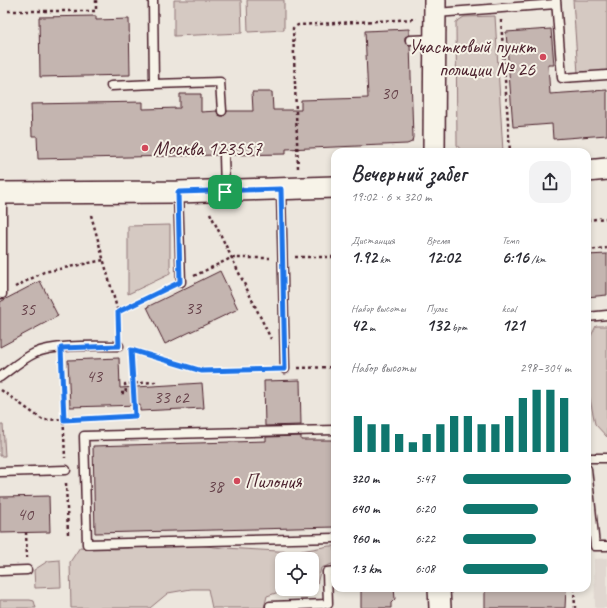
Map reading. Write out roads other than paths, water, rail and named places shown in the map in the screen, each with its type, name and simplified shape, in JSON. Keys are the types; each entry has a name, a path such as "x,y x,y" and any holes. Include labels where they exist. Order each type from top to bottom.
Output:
{"street":[{"path":"434,148 435,6"},
{"path":"591,171 607,169"},
{"path":"1,193 225,192 331,187"},
{"path":"439,592 440,608"}],"lane":[{"path":"152,0 154,84"},
{"path":"435,6 500,8 556,2 562,78 607,75"},
{"path":"410,40 435,39"},
{"path":"111,86 220,82 222,111"},
{"path":"224,155 225,192"},
{"path":"281,189 285,369"},
{"path":"178,192 180,282"},
{"path":"1,193 2,294"},
{"path":"591,317 607,315"},
{"path":"0,377 37,352 61,348 119,346"},
{"path":"331,430 84,436 87,544 331,538"},
{"path":"591,458 607,458"},
{"path":"0,472 66,470"},
{"path":"591,508 595,546 607,546"},
{"path":"0,571 27,570"},
{"path":"270,608 270,606 328,604 327,572 331,572"}],"place":[{"name":"Участковый пункт полиции № 26","path":"543,57"},
{"name":"Москва 123557","path":"145,148"},
{"name":"Пилония","path":"237,481"}]}
